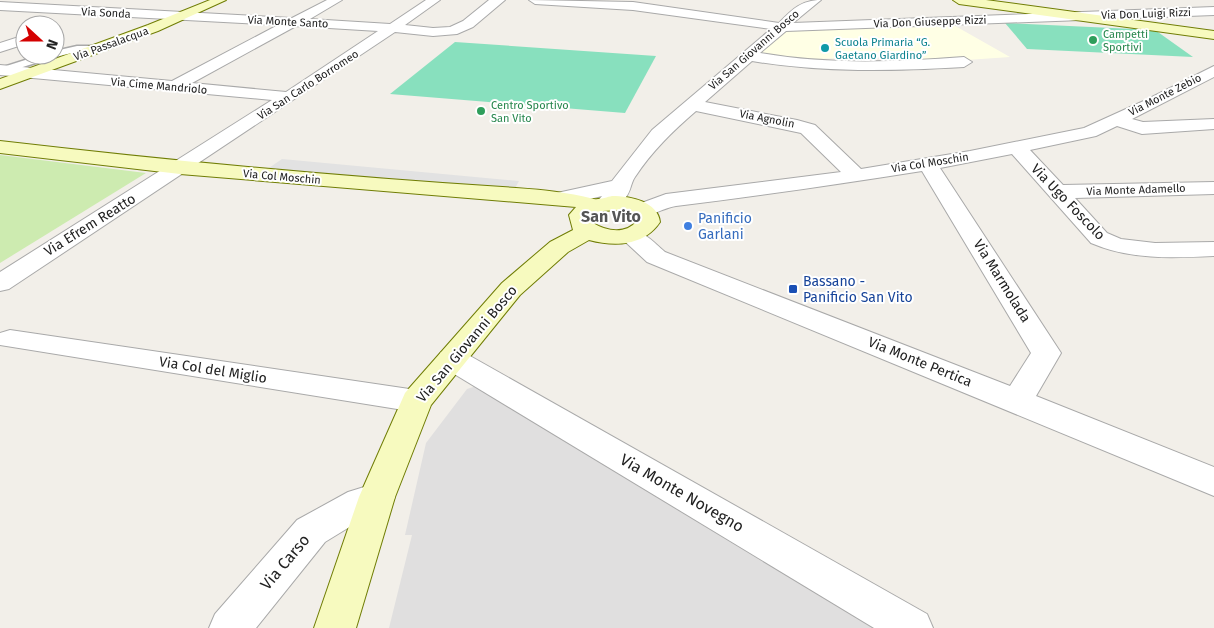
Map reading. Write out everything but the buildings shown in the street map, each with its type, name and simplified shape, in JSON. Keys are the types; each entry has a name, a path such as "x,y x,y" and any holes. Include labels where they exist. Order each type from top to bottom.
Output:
{"street":[{"path":"0,6 16,0"},
{"name":"Via Passalacqua","path":"29,74 182,17 220,0"},
{"path":"173,87 336,0"},
{"name":"Via San Carlo Borromeo","path":"180,168 395,28 434,0"},
{"name":"Via Monte Santo","path":"182,17 438,32 459,29 467,25 487,4 499,0"},
{"name":"Via Don Giuseppe Rizzi","path":"534,0 634,6 782,27 1078,16"},
{"name":"Via San Giovanni Bosco","path":"335,628 378,497 416,401 511,289 559,247 614,205 624,177 659,134 690,105 782,27 794,14 815,0"},
{"path":"959,0 1214,34"},
{"path":"1106,4 1132,14"},
{"name":"Via Sonda","path":"0,6 182,17"},
{"name":"Via Don Luigi Rizzi","path":"1078,16 1214,11"},
{"path":"0,48 15,43"},
{"path":"749,56 832,66 964,62"},
{"name":"Via Monte Zebio","path":"1116,120 1214,71"},
{"name":"Via Cime Mandriolo","path":"0,74 29,74 289,97"},
{"name":"Via Agnolin","path":"690,105 797,125 808,129 855,174"},
{"path":"1116,120 1142,128 1214,124"},
{"name":"Via Col Moschin","path":"0,147 180,168 419,189 565,198 582,202 614,205 666,202 811,183 1016,148 1089,132 1116,120"},
{"name":"Via Ugo Foscolo","path":"1016,148 1099,238 1110,244 1154,251 1214,249"},
{"name":"Via Marmolada","path":"927,163 1046,353 1030,383 1016,400"},
{"name":"Via Efrem Reatto","path":"0,283 180,168"},
{"name":"Via Monte Adamello","path":"1057,192 1214,188"},
{"name":"Via Col Moschin","path":"565,198 583,196 614,205"},
{"path":"614,205 649,215 651,221 648,227 631,236 608,237 614,205"},
{"name":"Via Monte Pertica","path":"631,236 656,257 1016,400 1214,482"},
{"name":"Via Col del Miglio","path":"10,339 416,401"},
{"name":"Via Monte Novegno","path":"452,359 912,628"},
{"name":"Via Carso","path":"230,628 311,531 361,502 378,497"}],"lane":[{"path":"65,52 77,49 96,49"},
{"path":"0,74 24,65"}],"shaded area":[{"path":"950,23 1010,57 952,61 903,61 896,56 789,60 758,55 788,29"},
{"path":"282,159 519,181 513,192 263,172"},
{"path":"479,385 895,628 389,628 412,535 405,535 426,443 467,389"}],"green space":[{"name":"Campetti Sportivi","path":"1005,23 1155,30 1193,57 1027,49"},
{"path":"455,42 656,56 625,113 390,94"},
{"path":"0,155 146,173 0,263"}],"place":[{"name":"Campetti Sportivi","path":"1093,40"},
{"name":"Scuola Primaria “G. Gaetano Giardino”","path":"825,48"},
{"name":"Centro Sportivo San Vito","path":"481,111"},
{"name":"Panificio Garlani","path":"688,226"},
{"name":"Bassano - Panificio San Vito","path":"793,289"}],"district":[{"name":"San Vito","path":"611,216"}]}
